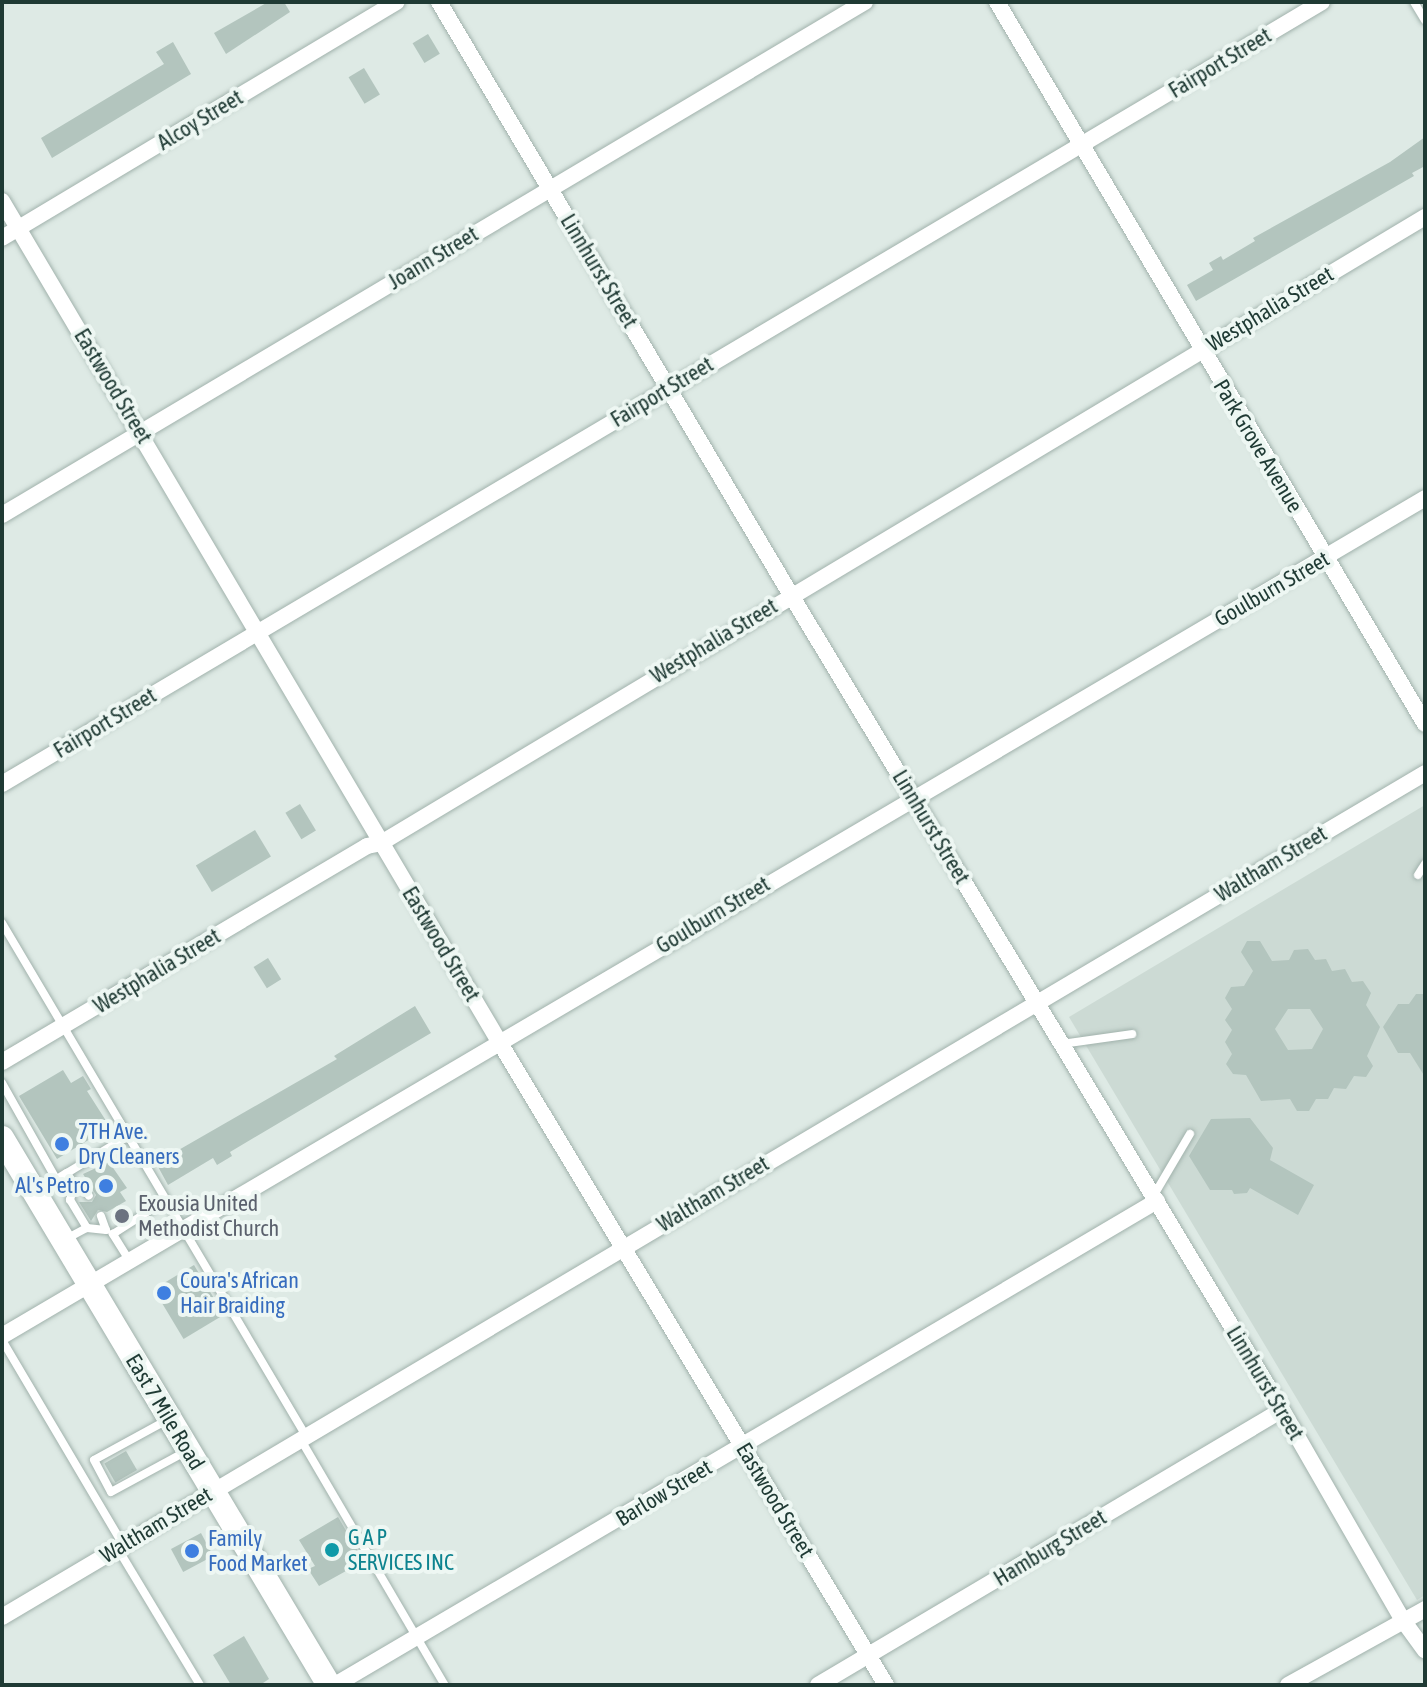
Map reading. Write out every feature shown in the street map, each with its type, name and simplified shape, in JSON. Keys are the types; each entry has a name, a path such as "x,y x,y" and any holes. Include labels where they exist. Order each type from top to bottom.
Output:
{"street":[{"name":"Alcoy Street","path":"2,238 397,2"},
{"name":"Linnhurst Street","path":"439,2 791,595 1282,1410 1402,1619 1425,1651"},
{"name":"Joann Street","path":"2,515 865,2"},
{"name":"Park Grove Avenue","path":"997,2 1425,724"},
{"name":"Fairport Street","path":"2,784 1322,2"},
{"name":"Eastwood Street","path":"2,201 500,1043 886,1685"},
{"name":"Westphalia Street","path":"2,1062 367,846 381,843 1425,217"},
{"name":"Goulburn Street","path":"2,1338 912,796 1425,498"},
{"name":"Waltham Street","path":"2,1617 1425,773"},
{"name":"East 7 Mile Road","path":"2,1138 329,1685"},
{"name":"Barlow Street","path":"335,1685 743,1446 1155,1198"},
{"name":"Hamburg Street","path":"818,1685 1282,1410"},
{"path":"1288,1685 1402,1619 1425,1609"}],"lane":[{"path":"1414,2 1425,20"},
{"path":"1418,875 1425,864"},
{"path":"2,923 183,1229 445,1685"},
{"path":"1062,1044 1132,1034"},
{"path":"2,1083 56,1179"},
{"path":"1155,1198 1190,1134"},
{"path":"34,1193 128,1136"},
{"path":"67,1173 74,1186 70,1200 87,1228"},
{"path":"74,1186 84,1188 89,1196"},
{"path":"63,1241 87,1228 110,1232 166,1200"},
{"path":"101,1216 130,1261"},
{"path":"2,1338 200,1685"},
{"path":"169,1418 94,1460 111,1492 189,1450"}],"shaded area":[{"path":"1425,805 1425,1595 1417,1600 1069,1017"}],"building":[{"path":"268,2 284,2 290,12 226,54 214,33"},
{"path":"428,34 440,54 424,63 413,43"},
{"path":"173,42 191,74 52,158 41,138 164,64 156,52"},
{"path":"364,68 380,95 365,104 349,77"},
{"path":"1425,137 1425,166 1412,173 1414,176 1196,301 1187,285 1213,270 1209,263 1221,256 1223,260 1255,241 1253,238 1390,162"},
{"path":"300,804 316,831 301,839 285,813"},
{"path":"255,830 271,857 212,892 196,866"},
{"path":"1247,941 1260,941 1272,961 1289,960 1294,950 1308,949 1315,960 1326,959 1332,971 1345,969 1352,982 1363,981 1371,993 1366,1005 1380,1027 1367,1056 1373,1066 1366,1077 1354,1076 1346,1089 1334,1088 1328,1099 1316,1099 1309,1111 1297,1111 1290,1099 1261,1101 1246,1075 1233,1074 1226,1064 1232,1054 1225,1042 1232,1030 1225,1020 1232,1009 1225,998 1231,987 1244,986 1253,971 1241,952","holes":["1288,1009 1310,1009 1323,1029 1312,1049 1288,1050 1275,1029"]},
{"path":"268,958 281,979 267,988 254,967"},
{"path":"1416,994 1425,994 1425,1077 1410,1053 1398,1053 1383,1027 1398,1004 1409,1004"},
{"path":"415,1006 431,1033 230,1152 232,1156 217,1165 213,1158 168,1185 156,1163 337,1059 334,1056"},
{"path":"63,1070 71,1083 83,1076 91,1089 87,1091 110,1127 57,1159 19,1096"},
{"path":"1250,1118 1273,1148 1270,1160 1314,1185 1298,1215 1250,1188 1247,1193 1234,1194 1232,1190 1210,1190 1189,1156 1211,1119"},
{"path":"109,1162 127,1188 120,1192 126,1201 107,1212 98,1210 91,1221 79,1202 92,1202 96,1195 83,1174"},
{"path":"194,1265 224,1315 184,1339 154,1289"},
{"path":"126,1451 137,1470 115,1483 104,1464"},
{"name":"G A P SERVICES INC","path":"338,1517 364,1561 319,1586 308,1569 315,1566 299,1540"},
{"path":"201,1533 213,1556 183,1572 171,1549"},
{"path":"244,1636 269,1679 260,1685 231,1685 213,1655"}],"place":[{"name":"7TH Ave. Dry Cleaners","path":"62,1144"},
{"name":"Al's Petro","path":"106,1186"},
{"name":"Exousia United Methodist Church","path":"122,1216"},
{"name":"Coura's African Hair Braiding","path":"164,1293"},
{"name":"G A P SERVICES INC","path":"332,1550"},
{"name":"Family Food Market","path":"192,1551"}]}
